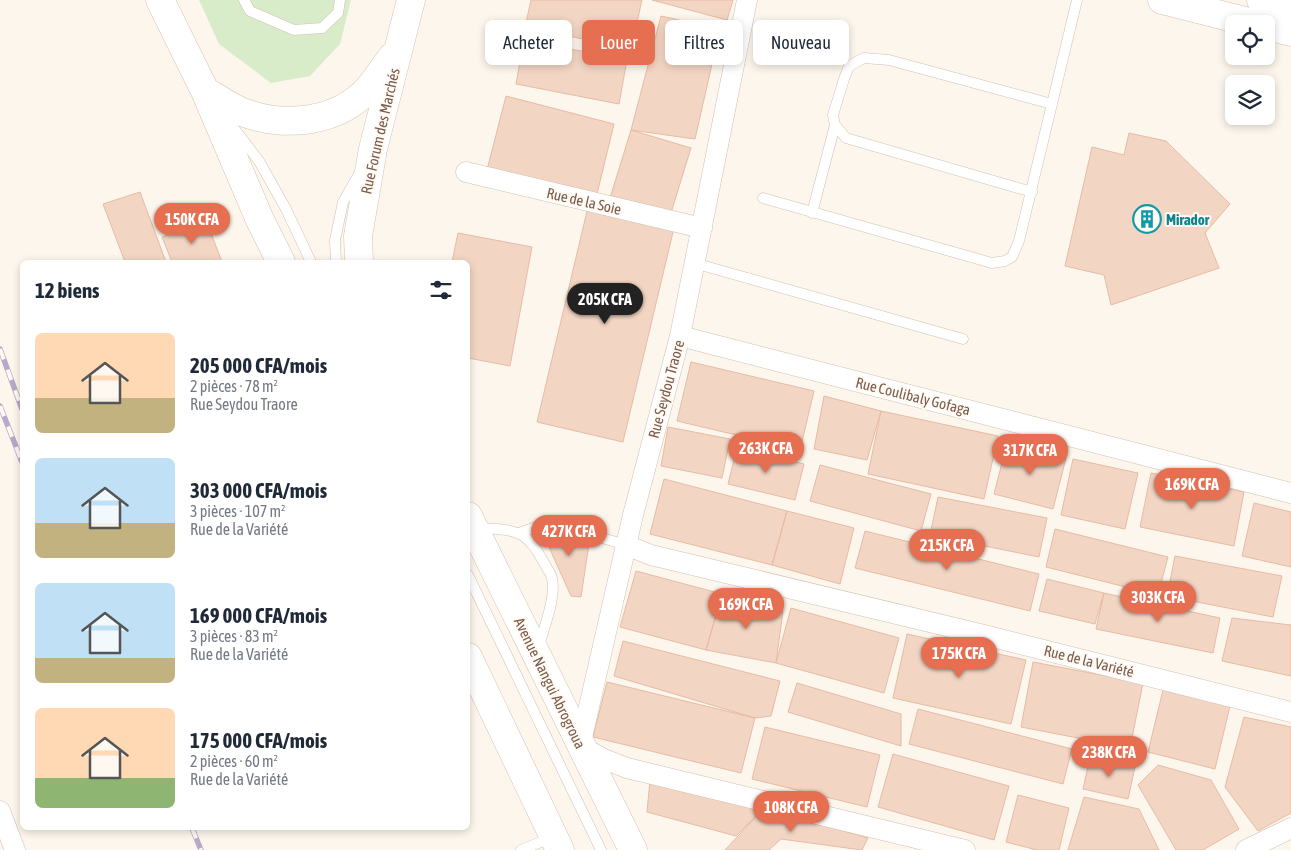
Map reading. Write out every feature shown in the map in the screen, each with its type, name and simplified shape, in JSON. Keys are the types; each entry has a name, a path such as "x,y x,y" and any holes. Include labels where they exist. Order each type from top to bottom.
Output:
{"street":[{"path":"160,0 205,91 260,220 280,260"},
{"name":"Rue Forum des Marchés","path":"359,260 358,236 373,149 411,0"},
{"name":"Rue Seydou Traore","path":"580,746 626,545 680,336 748,0"},
{"path":"1162,0 1225,16"},
{"path":"1261,0 1291,8"},
{"path":"1275,28 1291,32"},
{"path":"205,91 245,113 277,120 312,120 341,110 368,89 400,46"},
{"name":"Rue de la Soie","path":"466,172 702,228"},
{"name":"Rue Coulibaly Gofaga","path":"680,336 1291,493"},
{"name":"Avenue Nangui Abrogroua","path":"471,522 633,850"},
{"name":"Rue de la Variété","path":"626,545 651,555 974,632 1291,712"},
{"path":"471,672 557,843"},
{"path":"580,746 604,759 628,768 965,850"},
{"path":"0,811 15,850"},
{"path":"1246,850 1291,828"}],"lane":[{"path":"244,0 250,11 294,30 322,28 338,13 340,0"},
{"path":"763,198 992,262 1005,261 1012,258 1019,241 1032,192 1077,0"},
{"path":"812,213 835,125 833,115 844,79 849,66 864,58 889,60 1052,104"},
{"path":"205,91 259,161 286,209 310,260"},
{"path":"835,125 846,138 1032,192"},
{"path":"336,260 335,240 343,202 373,149"},
{"path":"694,263 963,339"},
{"path":"471,522 519,533 529,541 551,575 553,592 537,655"},
{"path":"519,533 545,524 555,524 626,545"},
{"name":"Avenue Nangui Abrogroua","path":"470,579 601,850"},
{"path":"521,850 557,843"}],"green space":[{"path":"199,0 351,0 340,44 310,76 271,83 219,44"}],"building":[{"path":"531,0 642,0 638,20 582,20 582,39 572,37 572,20 527,20"},
{"path":"652,0 733,0 727,20"},
{"path":"661,16 679,20 665,20 665,65 712,65 695,139 631,130 648,65 655,65 655,39"},
{"path":"572,49 582,51 582,65 626,65 619,104 516,84 519,65 572,65"},
{"path":"506,96 614,124 596,198 487,170"},
{"path":"631,130 691,148 670,216 610,198"},
{"name":"Mirador","path":"1129,133 1166,141 1230,204 1205,233 1219,268 1111,305 1104,275 1065,266 1092,147 1124,155"},
{"path":"140,192 165,260 124,260 103,204"},
{"path":"588,207 674,228 623,442 537,422"},
{"path":"206,220 221,260 171,260 162,237"},
{"path":"458,233 532,247 510,366 470,358 470,260 452,260"},
{"path":"691,362 814,391 800,450 677,421"},
{"path":"824,396 881,411 867,460 814,449"},
{"path":"881,411 998,436 984,499 868,474"},
{"path":"668,427 730,439 722,478 661,466"},
{"path":"1007,443 1066,458 1053,509 994,494"},
{"path":"737,448 804,464 795,500 728,484"},
{"path":"1073,459 1138,473 1125,529 1061,515"},
{"path":"820,465 931,494 921,531 810,501"},
{"path":"1151,473 1244,492 1234,546 1140,527"},
{"path":"664,479 787,511 772,565 650,534"},
{"path":"938,497 1047,518 1039,557 930,535"},
{"path":"1254,503 1291,512 1291,567 1242,556"},
{"path":"787,511 854,528 840,584 772,565"},
{"path":"549,526 590,537 581,597 571,596 544,536"},
{"path":"1055,529 1168,557 1158,595 1046,567"},
{"path":"865,531 1039,574 1030,611 855,568"},
{"path":"1175,556 1282,576 1273,617 1167,596"},
{"path":"636,571 722,594 706,650 620,627"},
{"path":"1047,579 1104,593 1095,624 1039,611"},
{"path":"1104,593 1220,618 1213,653 1096,629"},
{"path":"722,594 783,611 776,663 706,650"},
{"path":"791,608 899,638 884,693 776,663"},
{"path":"1232,618 1291,625 1291,676 1222,661"},
{"path":"907,634 1026,660 1011,724 893,698"},
{"path":"623,641 780,681 771,716 755,718 614,676"},
{"path":"1033,662 1143,683 1130,748 1021,727"},
{"path":"607,682 755,718 741,773 593,737"},
{"path":"797,683 901,714 901,746 788,712"},
{"path":"1163,690 1230,706 1215,769 1148,752"},
{"path":"918,709 1072,749 1063,784 909,744"},
{"path":"1244,717 1291,727 1291,813 1258,831 1225,787"},
{"path":"765,727 880,755 867,807 752,779"},
{"path":"893,754 1009,786 994,840 878,807"},
{"path":"1090,757 1135,767 1128,799 1083,789"},
{"path":"1158,765 1211,780 1239,829 1203,850 1176,850 1138,785"},
{"path":"650,780 764,808 736,836 647,812"},
{"path":"1018,795 1069,808 1059,850 1037,850 1006,842"},
{"path":"1084,797 1139,809 1159,850 1068,850"},
{"path":"764,808 868,838 862,850 781,839 769,850 725,850"}],"railway":[{"path":"0,349 20,404"},
{"path":"0,406 20,457"},
{"path":"193,830 201,850"}],"place":[{"name":"Mirador","path":"1147,219"}]}
